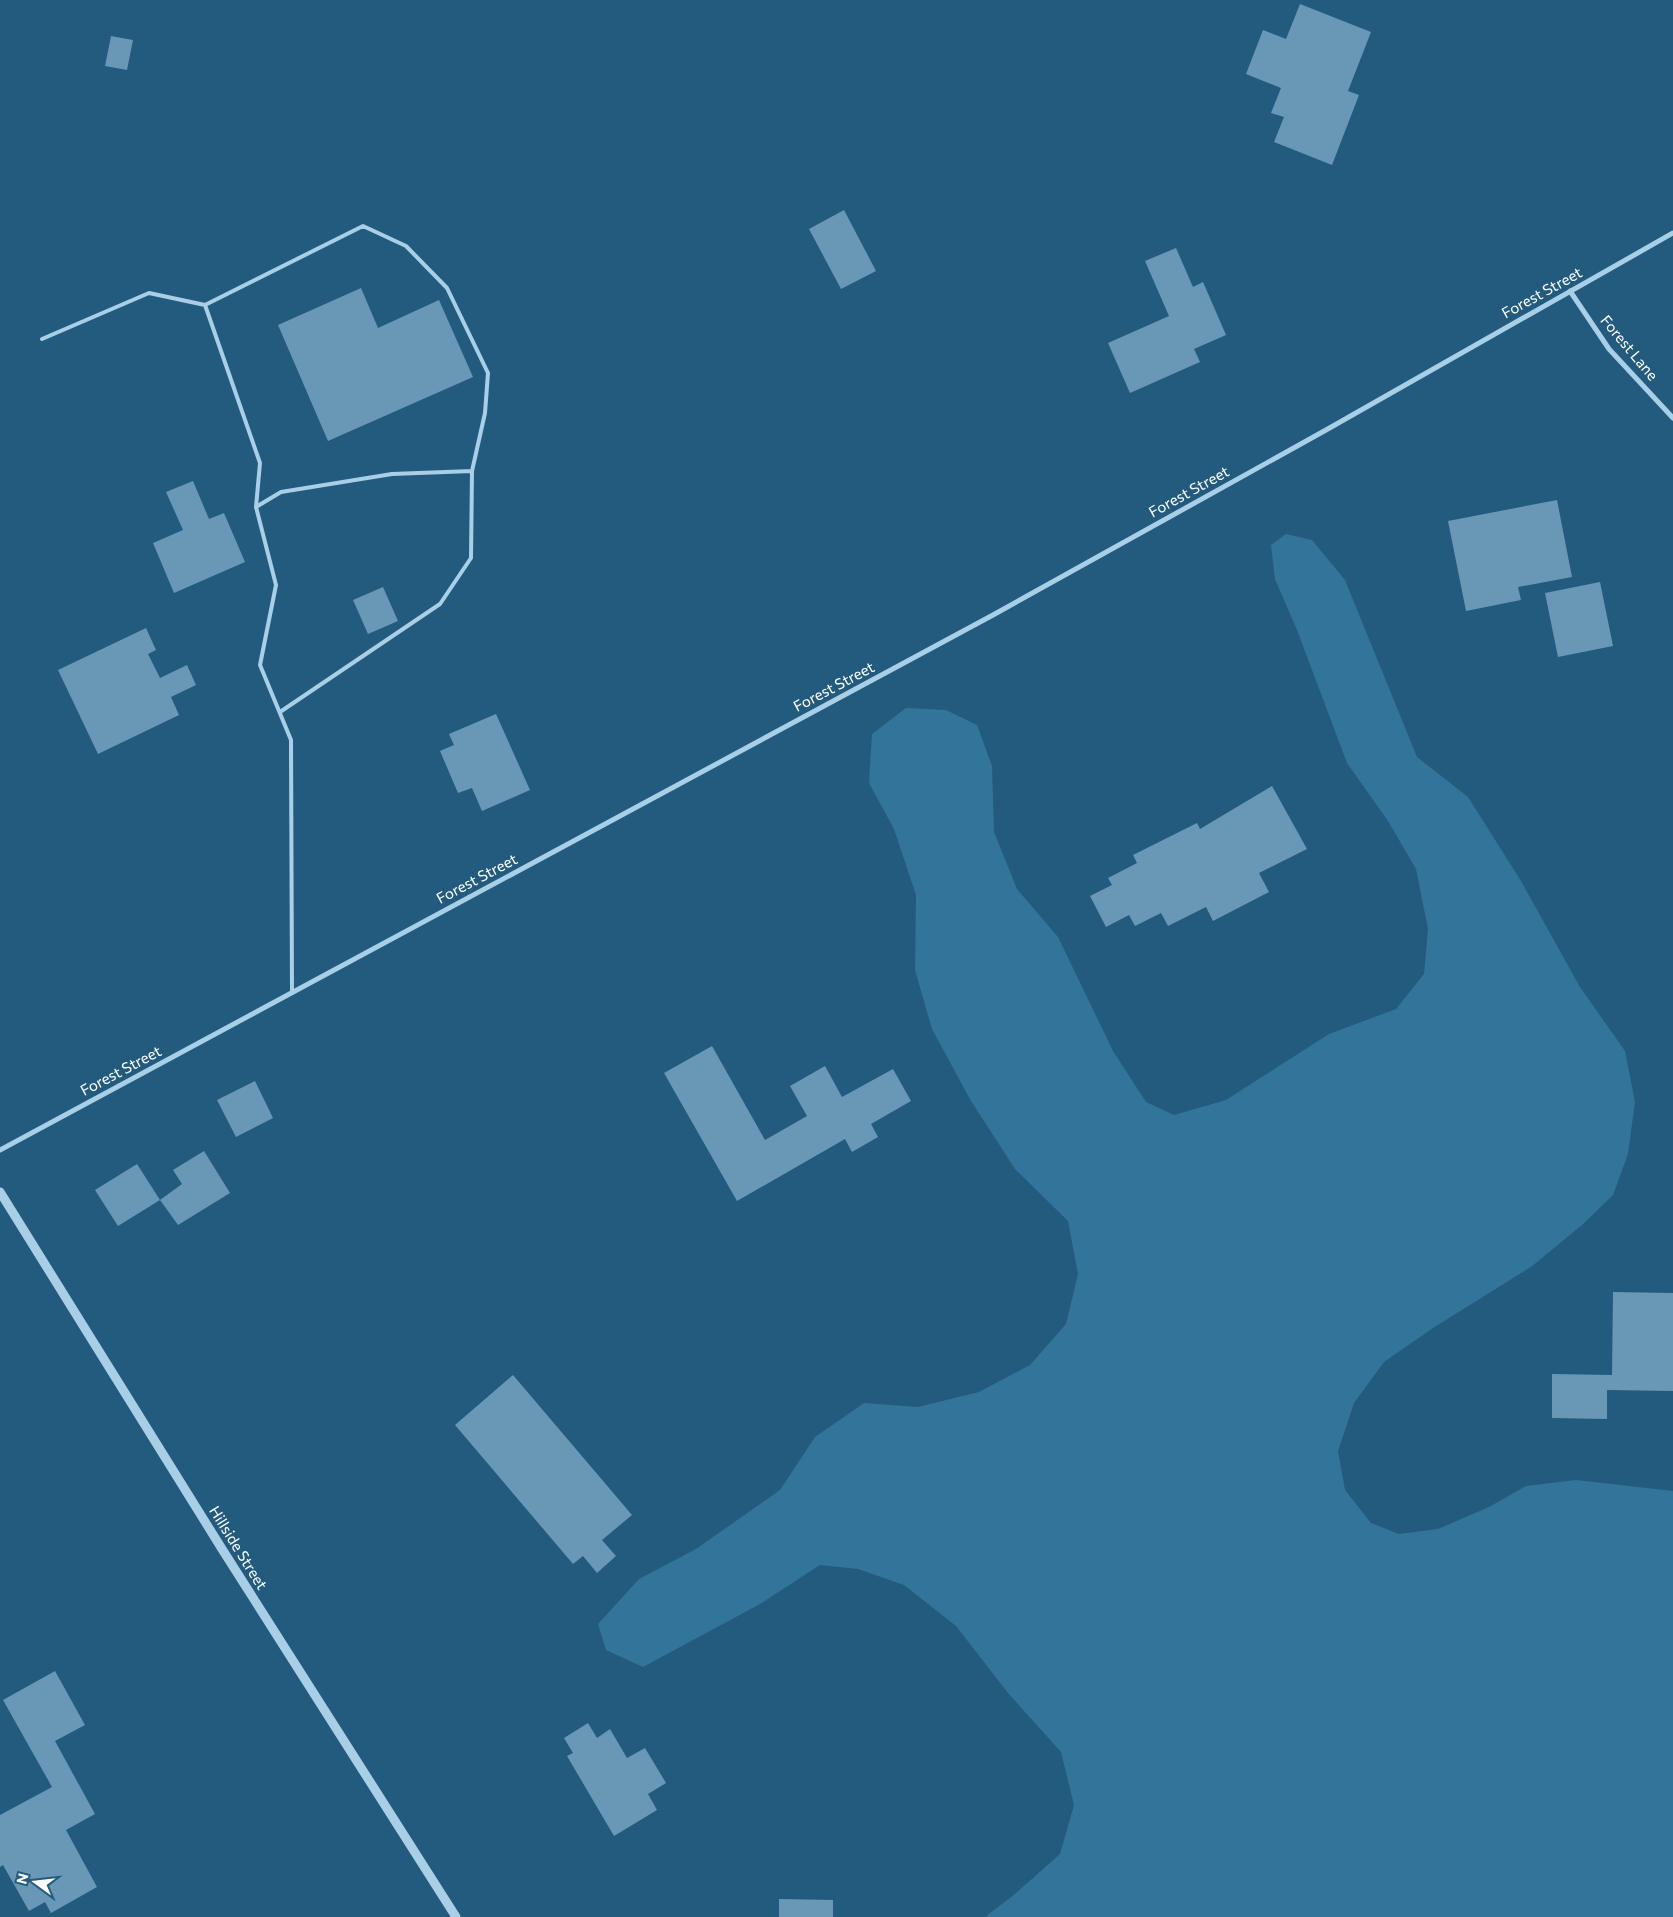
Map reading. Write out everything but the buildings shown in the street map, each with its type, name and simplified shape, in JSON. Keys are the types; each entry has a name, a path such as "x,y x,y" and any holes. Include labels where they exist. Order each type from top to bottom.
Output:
{"street":[{"name":"Forest Street","path":"0,1150 992,616 1673,233"},
{"name":"Forest Lane","path":"1570,292 1609,349 1673,418"},
{"name":"Hillside Street","path":"0,1192 217,1541 456,1917"}],"lane":[{"path":"42,339 149,293 205,305 363,226 406,246 447,288 488,373 485,412 472,471 471,558 440,604 280,712"},
{"path":"205,305 260,463 256,507 276,585 260,665 291,740 292,992"},
{"path":"256,507 281,492 392,474 472,471"}],"shaded area":[{"path":"1286,534 1312,540 1345,580 1417,757 1468,797 1521,881 1580,987 1625,1051 1635,1102 1628,1154 1613,1195 1582,1225 1531,1267 1433,1328 1384,1362 1354,1403 1338,1451 1345,1490 1371,1523 1399,1534 1438,1529 1489,1507 1526,1486 1576,1480 1673,1491 1673,1917 985,1917 1015,1894 1060,1854 1074,1805 1061,1752 1008,1693 956,1626 904,1585 858,1569 820,1565 760,1604 643,1667 606,1650 598,1624 639,1579 696,1549 780,1490 815,1437 864,1403 918,1407 979,1392 1030,1365 1066,1324 1078,1274 1068,1221 1015,1169 971,1101 932,1029 915,970 916,895 894,829 869,783 872,734 906,708 946,710 977,725 992,766 994,832 1017,889 1058,937 1113,1051 1146,1102 1174,1115 1226,1100 1329,1034 1396,1009 1424,974 1428,929 1416,869 1388,821 1347,763 1297,630 1275,579 1271,545"}]}
